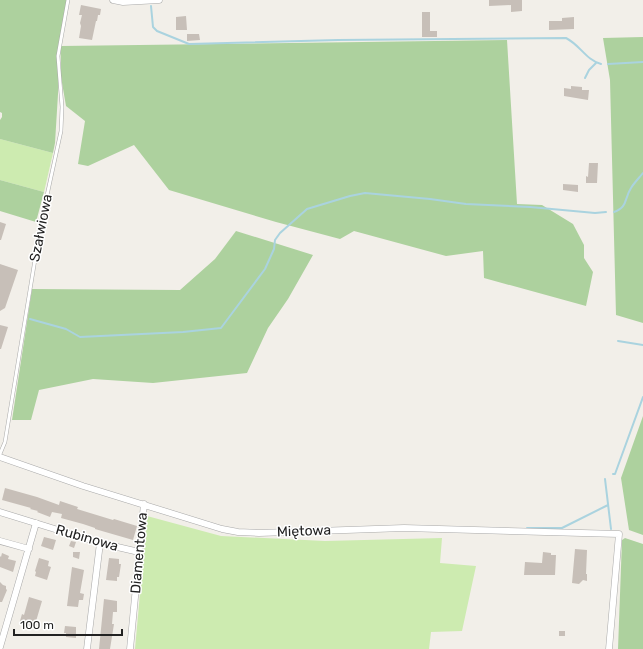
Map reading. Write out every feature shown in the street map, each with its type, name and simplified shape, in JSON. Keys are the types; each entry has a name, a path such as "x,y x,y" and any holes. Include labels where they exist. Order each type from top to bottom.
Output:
{"street":[{"path":"113,0 123,2 159,0"},
{"name":"Miętowa","path":"0,457 84,486 222,529 238,532 259,533 404,528 619,534 609,649"},
{"name":"Diamentowa","path":"130,649 144,504"},
{"name":"Rubinowa","path":"0,512 100,543 139,552"},
{"name":"Rubinowa","path":"0,647 36,523"},
{"path":"0,541 29,549"},
{"path":"87,649 100,543"}],"lane":[{"name":"Szałwiowa","path":"0,454 6,442 41,223 61,131 62,107 58,56 68,0"}],"green space":[{"path":"0,0 69,0 61,45 55,143 53,153 0,139 0,120 2,113 0,112"},
{"path":"643,37 643,323 616,315 610,80 603,38"},
{"path":"507,40 517,204 542,205 573,224 584,245 584,258 593,272 586,306 484,278 483,251 446,256 354,231 340,239 276,222 169,190 134,145 88,166 78,164 85,121 66,106 61,77 61,46"},
{"path":"0,139 53,153 44,192 0,180"},
{"path":"0,180 44,192 36,222 0,211"},
{"path":"236,231 313,255 288,299 268,328 247,373 153,383 93,379 39,390 31,420 12,420 32,289 180,290 215,259"},
{"path":"643,416 643,535 629,530 621,478"},
{"path":"147,516 221,536 325,541 442,538 440,563 476,566 462,631 431,632 429,649 135,649"},
{"path":"625,538 643,544 643,649 618,649 622,540"}],"building":[{"path":"489,0 522,0 522,11 511,12 511,5 489,6"},
{"path":"81,5 101,9 100,15 98,15 96,21 92,40 79,38 82,15 79,15"},
{"path":"422,12 430,12 430,31 437,31 437,37 422,37"},
{"path":"186,16 187,30 176,30 176,17"},
{"path":"574,17 574,29 549,30 549,21 562,21 562,18"},
{"path":"187,34 199,34 200,40 187,41"},
{"path":"571,86 582,87 582,90 589,90 588,100 564,96 564,88 571,89"},
{"path":"589,163 598,163 597,183 586,183"},
{"path":"563,184 578,185 578,192 563,190"},
{"path":"0,222 6,224 1,240 0,240"},
{"path":"0,264 18,270 5,308 0,311"},
{"path":"0,325 8,327 1,349 0,349"},
{"path":"5,488 59,505 60,501 78,507 77,509 137,526 133,540 61,518 62,514 52,512 50,517 30,509 31,508 2,500"},
{"path":"44,537 56,540 53,550 41,546"},
{"path":"71,541 76,542 74,548 69,546"},
{"path":"575,549 587,550 587,581 583,580 579,584 572,583"},
{"path":"73,552 80,552 79,559 73,557"},
{"path":"543,552 556,555 555,575 524,575 525,562 542,563"},
{"path":"2,553 9,556 8,559 16,561 13,572 0,567 0,556 1,557"},
{"path":"39,558 49,561 48,566 51,567 47,580 35,576"},
{"path":"109,558 119,559 119,564 121,564 117,581 106,580"},
{"path":"72,567 84,570 80,593 84,594 83,600 79,600 78,607 67,606"},
{"path":"0,582 6,586 7,590 2,602 0,602"},
{"path":"29,597 42,601 34,628 25,625 25,623 20,621 22,614 24,615"},
{"path":"104,599 117,601 117,612 113,612 112,624 114,624 110,649 99,649"},
{"path":"65,626 76,627 76,638 66,637 66,633 64,633"},
{"path":"559,631 565,631 565,636 559,636"}],"waterway":[{"path":"151,6 153,27 157,31 189,44 338,40 566,38 591,59 601,64"},
{"path":"608,64 643,62"},
{"path":"585,78 589,70 596,63"},
{"path":"614,212 622,208 631,188 643,173"},
{"path":"30,319 66,329 80,337 183,332 221,328 265,269 274,249 275,240 280,233 307,209 365,193 466,204 530,207 595,213 606,212"},
{"path":"618,341 643,345"},
{"path":"613,474 615,474 643,397"},
{"path":"605,479 611,529"},
{"path":"527,528 562,528 608,505"}]}
